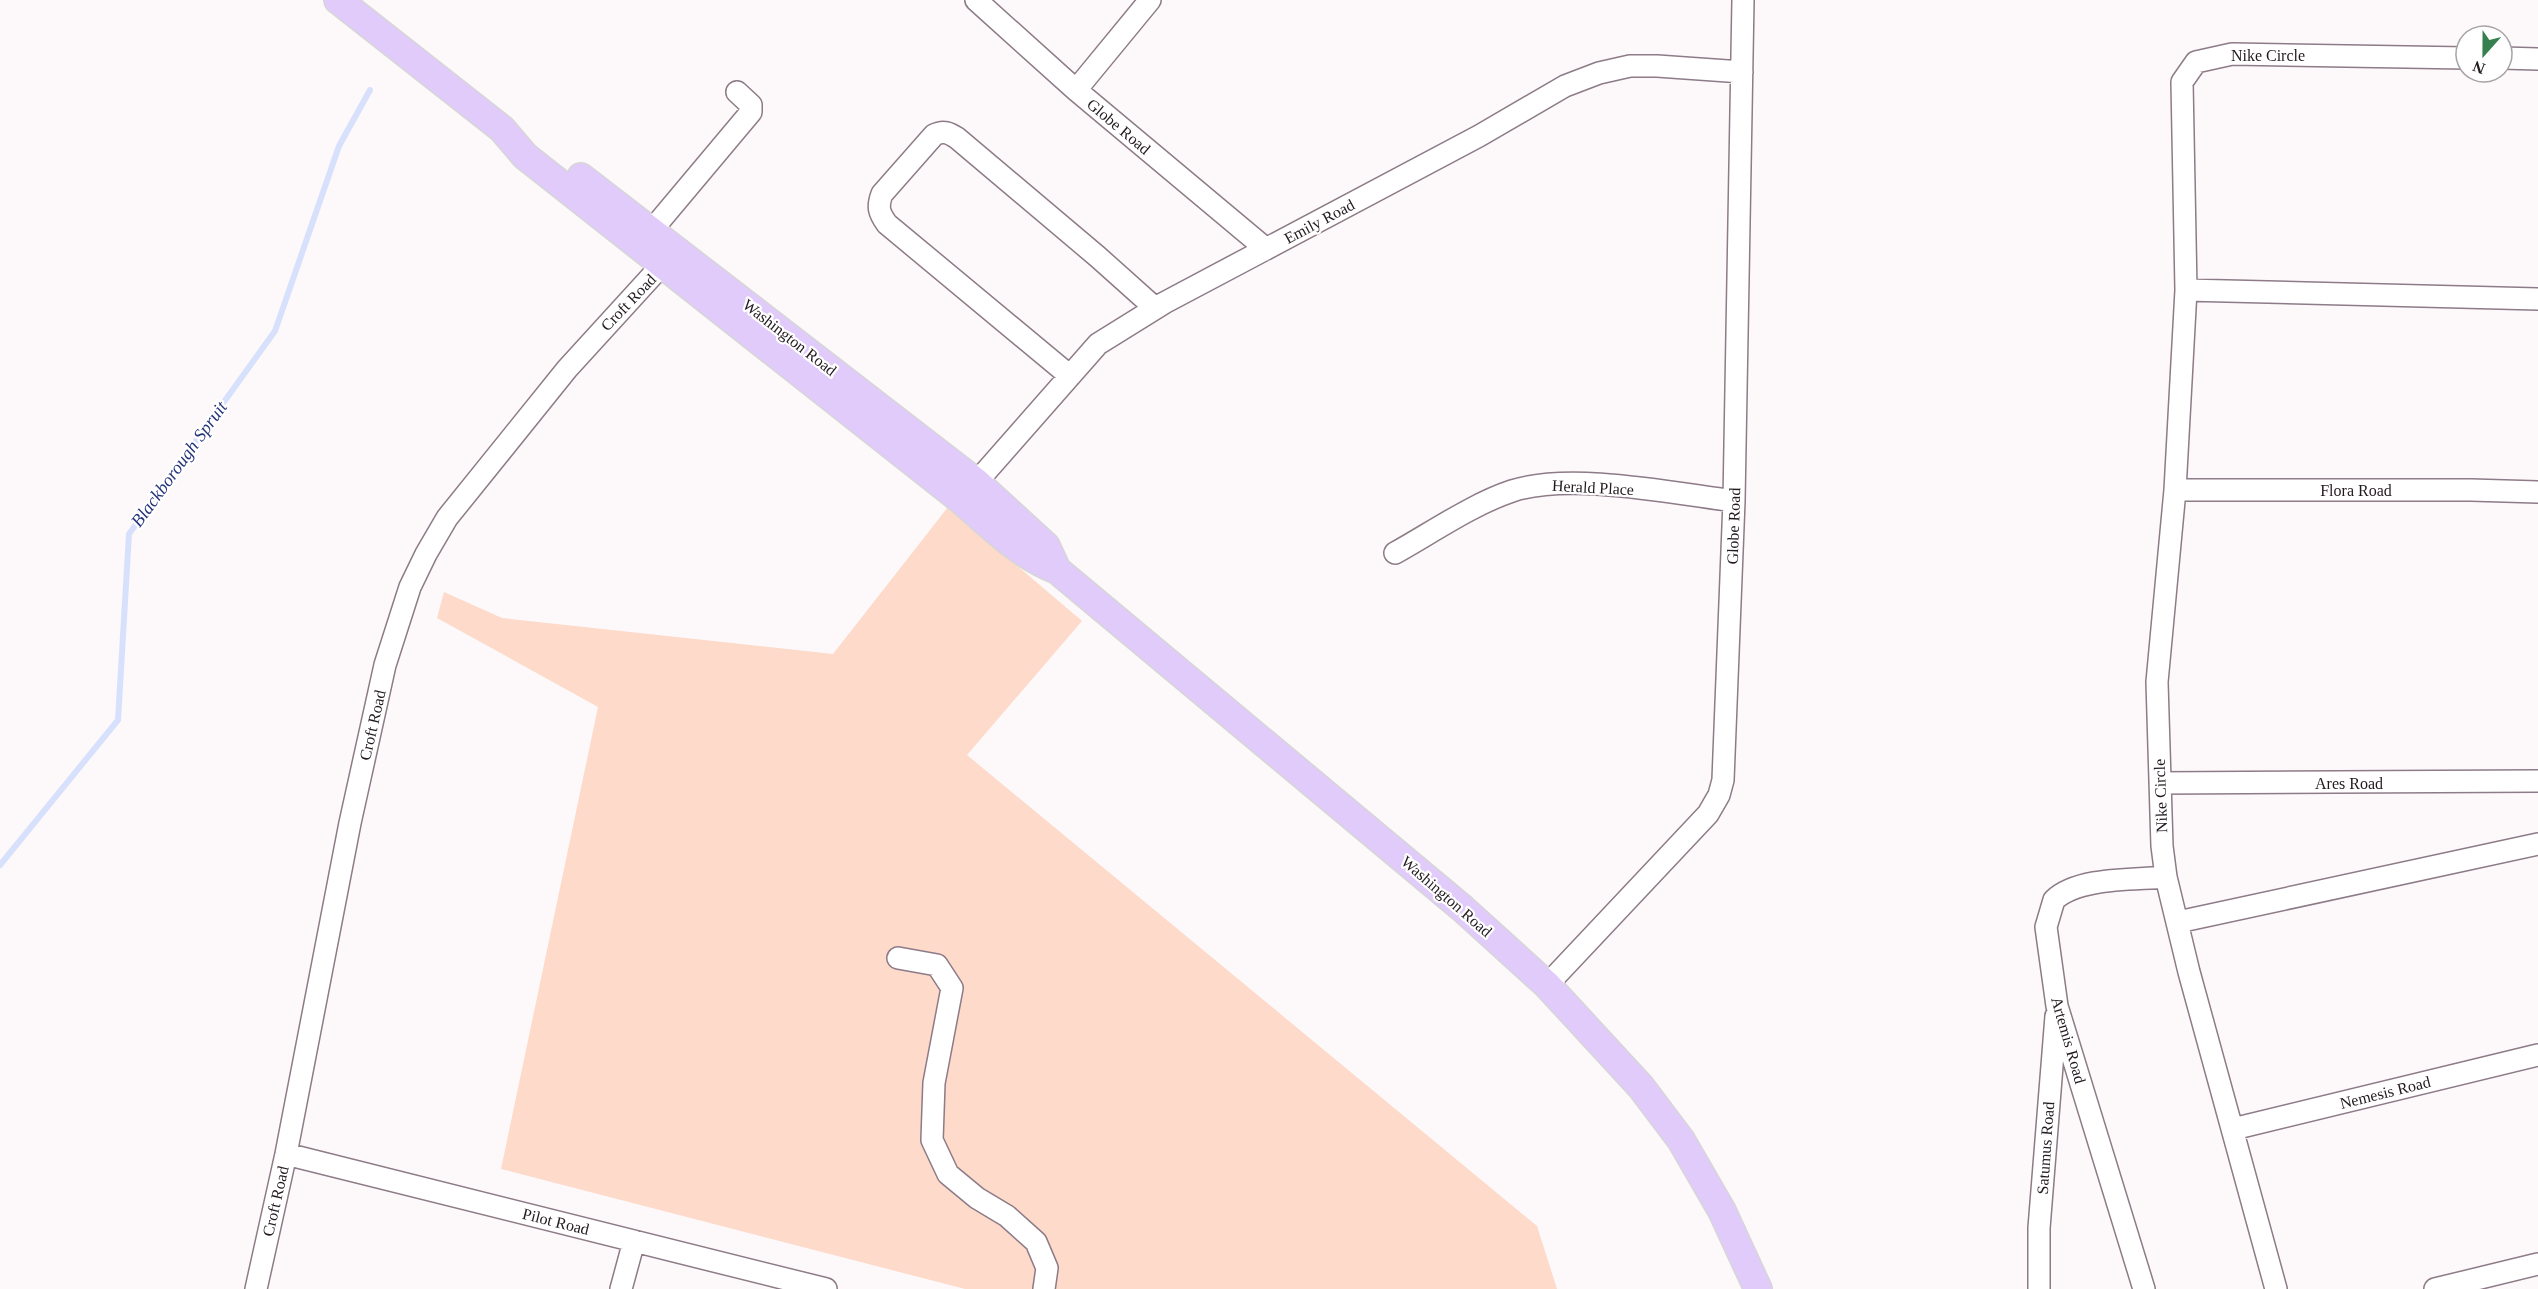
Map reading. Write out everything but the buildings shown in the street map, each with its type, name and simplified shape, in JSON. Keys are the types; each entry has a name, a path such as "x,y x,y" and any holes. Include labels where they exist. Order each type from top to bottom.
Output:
{"main road":[{"name":"Washington Road","path":"338,0 502,129 525,156 670,257 969,491 1021,552 1034,561 1057,570 1462,908 1547,985 1641,1088 1682,1140 1722,1211 1758,1289"},
{"name":"Washington Road","path":"502,129 531,140 652,230 670,257"}],"street":[{"name":"Globe Road","path":"976,0 1076,90 1266,249"},
{"path":"1076,90 1150,0"},
{"name":"Globe Road","path":"1547,985 1708,814 1719,795 1725,760 1734,501 1743,0"},
{"name":"Nike Circle","path":"2276,1289 2189,972 2166,877 2162,846 2157,682 2175,490 2187,290 2181,100 2184,76 2196,62 2232,54 2454,58"},
{"path":"2514,58 2538,59"},
{"name":"Emily Road","path":"969,491 1098,345 1155,308 1479,136 1565,86 1599,73 1630,66 1742,72"},
{"path":"652,230 751,112 751,105 736,92"},
{"path":"1070,376 887,224 880,215 878,205 882,194 934,135 941,132 950,133 967,146 1155,308"},
{"name":"Croft Road","path":"256,1289 286,1154 350,823 386,664 411,587 426,554 447,518 567,369 670,257"},
{"path":"2187,290 2538,299"},
{"name":"Herald Place","path":"1395,553 1512,491 1546,484 1605,485 1734,501"},
{"name":"Flora Road","path":"2175,490 2538,492"},
{"name":"Ares Road","path":"2160,783 2538,781"},
{"path":"2178,922 2538,844"},
{"name":"Artemis Road","path":"2144,1289 2057,1006 2046,927 2054,900 2071,889 2093,883 2166,877"},
{"path":"898,958 937,965 952,987 934,1083 932,1140 948,1174 977,1198 1007,1216 1036,1242 1047,1268 1044,1289"},
{"name":"Satumus Road","path":"2039,1289 2039,1228 2057,1006"},
{"name":"Nemesis Road","path":"2233,1129 2538,1055"},
{"name":"Pilot Road","path":"286,1154 634,1241 789,1285 826,1289"},
{"path":"621,1289 634,1241"},
{"path":"2435,1289 2538,1264"}],"shaded area":[{"path":"948,507 1082,621 967,755 1537,1226 1557,1289 965,1289 501,1169 598,707 437,618 444,592 502,618 833,654"}],"waterway":[{"name":"Blackborough Spruit","path":"0,865 118,720 129,534 275,331 339,146 370,90"}]}
